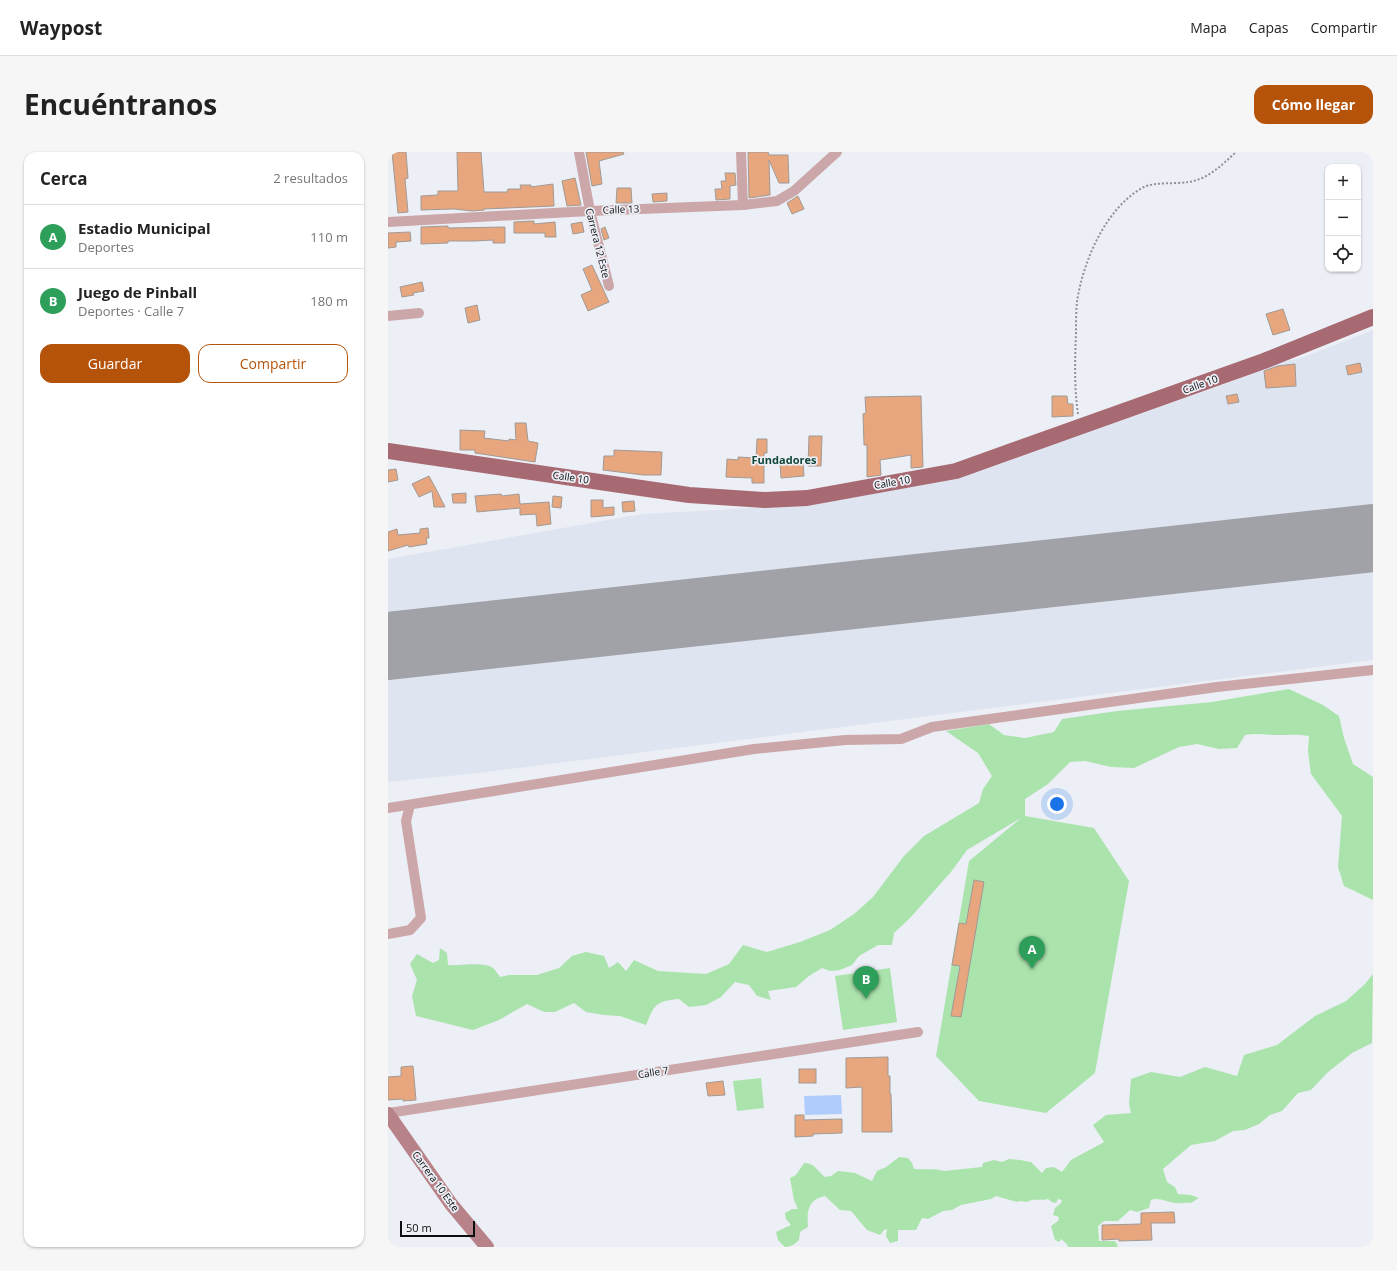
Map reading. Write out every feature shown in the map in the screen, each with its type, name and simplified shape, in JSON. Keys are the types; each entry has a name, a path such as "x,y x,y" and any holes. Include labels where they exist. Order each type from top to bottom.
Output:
{"main road":[{"name":"Calle 10","path":"388,451 689,495 765,500 807,498 956,471 1264,361 1373,317"}],"street":[{"name":"Carrera 12 Este","path":"579,152 590,210 610,286"},
{"path":"741,152 743,205"},
{"name":"Calle 13","path":"388,222 590,210 743,205 777,201 794,191 837,152"},
{"path":"388,316 419,313"},
{"path":"388,808 754,750 845,740 901,739 932,727 1217,687 1373,670"},
{"path":"388,934 410,930 422,918 406,822 410,805"},
{"name":"Calle 7","path":"388,1113 918,1032"},
{"name":"Carrera 10 Este","path":"388,1113 451,1204 487,1247"}],"path":[{"path":"1079,427 1074,363 1077,303 1081,281 1095,244 1107,220 1122,203 1144,187 1169,183 1189,182 1207,177 1236,152"}],"shaded area":[{"path":"1373,330 1373,660 479,773 388,782 388,559 642,514 807,505 988,466 1229,383 1264,366 1301,358"}],"green space":[{"path":"1289,689 1323,705 1339,716 1344,738 1353,764 1373,777 1373,900 1344,886 1338,867 1342,816 1311,774 1308,751 1309,736 1249,734 1245,735 1237,748 1219,749 1197,744 1179,747 1134,768 1111,767 1085,761 1070,762 1048,784 1025,799 1025,816 1094,828 1129,881 1095,1073 1046,1113 979,1101 936,1056 969,861 1021,818 967,850 951,872 910,918 894,933 892,945 878,945 859,956 852,965 840,970 830,971 822,968 809,976 796,987 768,991 771,1000 757,996 749,985 735,982 721,997 706,1005 689,1007 679,999 665,1001 657,1005 651,1013 646,1025 620,1016 586,1012 574,1003 555,1012 544,1012 527,1004 499,1020 473,1030 416,1016 412,996 417,980 410,964 417,954 433,963 439,960 440,948 447,953 448,965 485,965 494,969 500,977 509,975 537,975 559,968 572,956 586,952 604,956 609,968 618,962 626,971 634,960 658,971 706,974 729,964 743,945 767,952 800,942 830,930 854,914 873,897 904,856 924,836 979,803 983,789 992,776 978,753 946,731 989,724 1004,735 1025,738 1054,732 1062,719 1117,711 1212,702"},
{"path":"890,968 897,1022 843,1030 835,976"},
{"path":"1373,974 1372,1043 1352,1053 1327,1073 1311,1090 1298,1093 1282,1111 1270,1115 1259,1124 1245,1130 1233,1131 1215,1141 1191,1145 1163,1169 1167,1182 1175,1187 1178,1194 1191,1195 1199,1198 1191,1203 1177,1203 1154,1199 1151,1200 1149,1208 1137,1212 1130,1210 1118,1221 1104,1221 1098,1226 1099,1241 1115,1241 1118,1246 1117,1247 1068,1247 1067,1244 1061,1239 1059,1242 1055,1240 1051,1226 1058,1221 1059,1217 1053,1215 1055,1208 1061,1203 1062,1200 1058,1199 1056,1203 1048,1199 1017,1202 996,1196 991,1199 961,1205 952,1210 943,1211 928,1219 922,1218 916,1230 898,1230 898,1241 890,1243 886,1236 887,1229 880,1235 867,1230 851,1211 840,1210 825,1196 815,1200 809,1207 808,1227 800,1232 799,1240 791,1246 785,1247 778,1240 776,1232 791,1225 786,1219 785,1213 792,1209 798,1209 794,1200 790,1178 796,1175 804,1163 811,1164 825,1177 831,1176 838,1171 855,1173 872,1181 877,1171 886,1167 899,1157 908,1158 914,1169 944,1171 982,1167 983,1163 994,1160 1002,1162 1009,1159 1031,1162 1042,1173 1046,1168 1054,1167 1062,1172 1071,1160 1104,1142 1093,1125 1106,1115 1131,1113 1129,1104 1131,1079 1151,1072 1180,1077 1205,1067 1237,1076 1244,1055 1277,1045 1315,1016 1346,1001 1365,984"},
{"path":"761,1078 764,1108 737,1111 733,1081"}],"water":[{"path":"841,1095 842,1114 805,1115 804,1096"}],"building":[{"path":"392,152 406,152 408,178 405,179 408,212 398,213"},
{"path":"457,152 481,152 484,192 507,192 508,189 521,189 520,185 531,185 531,187 553,184 554,206 484,209 472,211 454,209 421,210 421,196 438,195 438,191 458,191"},
{"path":"586,152 623,152 624,154 599,161 602,184 592,186"},
{"path":"748,152 768,152 769,155 788,155 789,183 779,183 769,160 770,195 749,198"},
{"path":"725,173 735,173 736,185 730,186 730,199 716,200 715,189 722,189 721,181 726,181"},
{"path":"575,178 581,205 567,206 562,181"},
{"path":"617,188 631,188 632,203 616,203"},
{"path":"667,193 667,201 653,202 652,194"},
{"path":"798,196 804,209 792,214 787,203"},
{"path":"534,221 534,224 555,222 556,237 545,237 545,233 514,233 514,222"},
{"path":"582,222 584,232 573,234 571,224"},
{"path":"448,226 448,228 505,227 505,243 493,243 493,240 448,241 448,243 421,244 421,227"},
{"path":"605,227 609,238 604,240 601,229"},
{"path":"410,232 411,241 396,242 396,247 388,248 388,233"},
{"path":"592,265 609,302 588,311 581,295 592,290 583,269"},
{"path":"422,282 424,291 413,293 414,295 402,297 400,287"},
{"path":"477,305 480,320 468,323 465,308"},
{"path":"1283,309 1290,330 1273,335 1266,314"},
{"path":"1360,363 1362,372 1348,375 1346,366"},
{"path":"1295,364 1296,386 1266,388 1264,371 1278,366"},
{"path":"1237,394 1239,402 1228,404 1226,396"},
{"path":"921,396 923,467 911,468 911,455 880,460 881,475 867,477 867,445 864,445 863,414 866,413 865,397"},
{"path":"1052,396 1067,396 1068,404 1073,404 1073,416 1052,417"},
{"path":"515,423 526,423 528,441 538,443 535,462 475,453 475,450 460,450 460,430 485,431 484,438 509,441 509,439 516,440"},
{"path":"809,436 822,436 821,466 808,466"},
{"path":"757,439 767,439 767,453 764,453 764,483 752,483 752,478 726,477 727,459 738,460 738,457 756,458"},
{"path":"614,450 662,452 661,475 643,475 603,470 604,456 614,456"},
{"path":"803,462 804,476 781,478 780,464"},
{"path":"396,469 398,480 388,482 388,470"},
{"path":"429,476 445,507 434,507 432,491 419,497 412,484"},
{"path":"466,493 466,503 453,503 452,494"},
{"path":"501,494 502,496 519,494 520,504 549,502 551,524 537,526 536,514 520,515 520,508 477,512 475,496"},
{"path":"553,496 562,497 561,508 552,507"},
{"path":"591,500 603,500 603,508 614,507 614,515 591,517"},
{"path":"634,501 635,511 623,512 622,502"},
{"path":"428,528 429,538 426,538 427,544 409,547 408,545 388,551 388,532 397,529 398,535 420,533 420,529"},
{"path":"974,880 984,882 961,1017 951,1016 960,966 952,965 959,923 966,924"},
{"path":"888,1057 892,1132 862,1132 862,1087 846,1088 846,1058"},
{"path":"413,1066 416,1100 388,1100 388,1077 401,1076 401,1067"},
{"path":"799,1069 816,1069 816,1083 799,1083"},
{"path":"723,1081 725,1095 708,1096 706,1083"},
{"path":"795,1115 804,1115 804,1120 842,1119 842,1133 813,1134 813,1136 795,1137"},
{"path":"1174,1212 1175,1223 1151,1223 1152,1240 1102,1240 1102,1225 1141,1224 1141,1213"}],"runway":[{"path":"388,646 1373,538"}],"place":[{"name":"Estadio Municipal","path":"1032,969"},
{"name":"Juego de Pinball","path":"866,999"}],"district":[{"name":"Fundadores","path":"784,459"}]}
